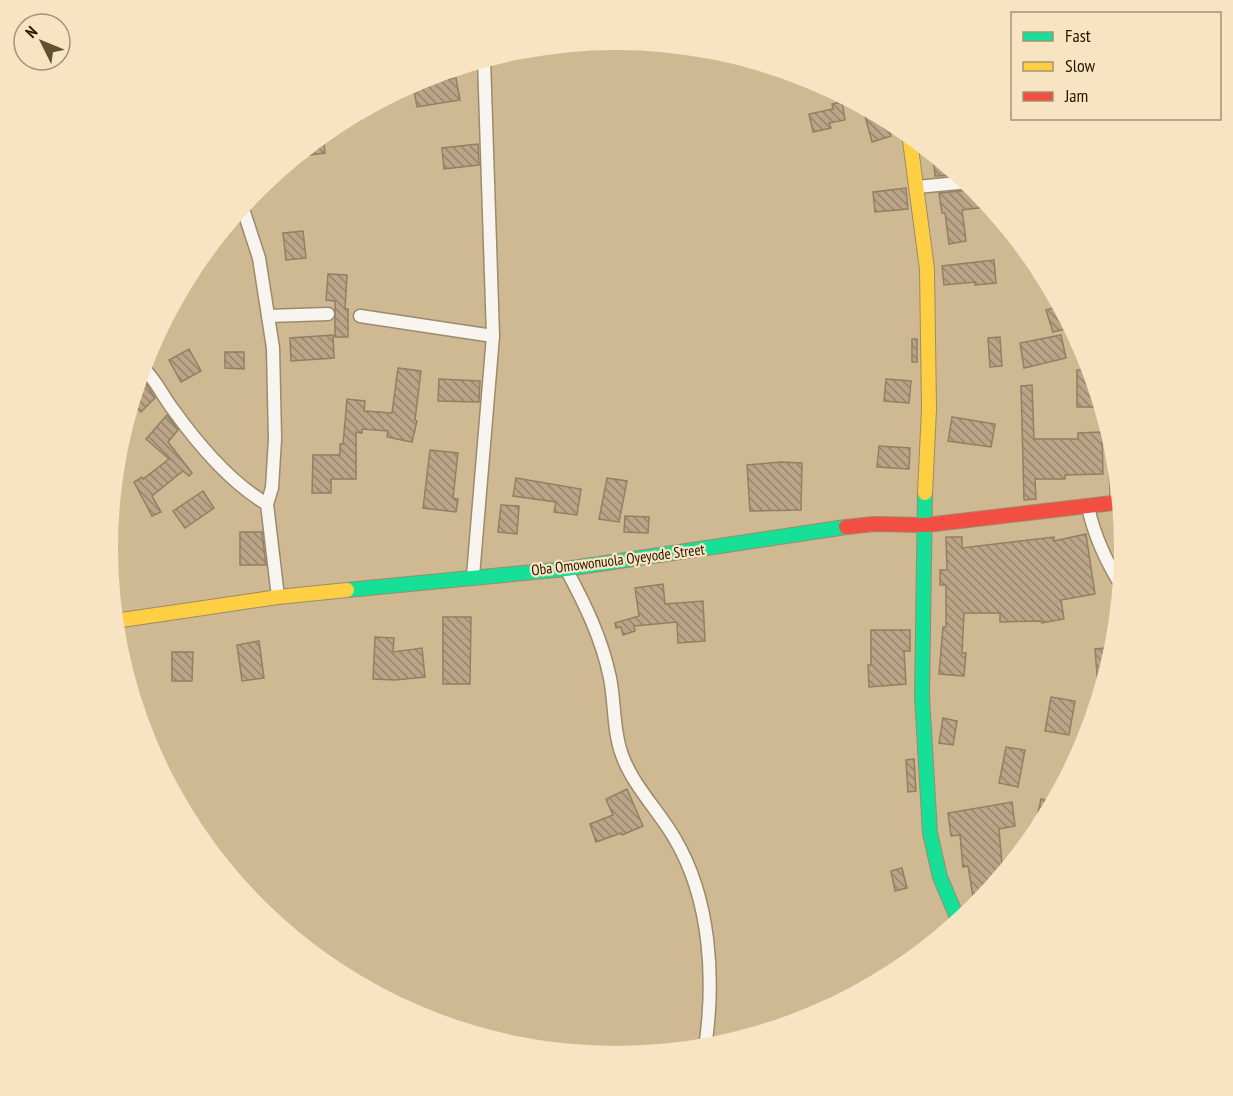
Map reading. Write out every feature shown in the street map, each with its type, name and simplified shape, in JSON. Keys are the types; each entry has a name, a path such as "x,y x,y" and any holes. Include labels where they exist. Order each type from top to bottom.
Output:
{"street":[{"path":"473,576 493,336 484,67"},
{"path":"911,147 927,269 929,409 925,481 922,696 930,833 940,877 955,913"},
{"path":"917,187 956,183"},
{"path":"245,216 257,249 275,380 272,488 267,504 279,597"},
{"path":"268,316 328,314"},
{"path":"360,316 493,336"},
{"path":"149,376 188,431 254,497 267,504"},
{"name":"Oba Omowonuola Oyeyode Street","path":"123,620 279,597 473,576 566,569 874,524 926,525 1113,503"},
{"path":"1088,507 1102,550 1114,573"},
{"path":"566,569 588,610 606,658 615,703 617,734 627,768 677,842 693,877 709,956 705,1038"}],"building":[{"path":"456,78 460,100 417,107 414,92"},
{"path":"832,104 842,104 845,120 829,123 831,128 813,132 809,114 833,109"},
{"path":"865,115 890,132 891,136 872,142"},
{"path":"478,144 479,165 444,169 442,148"},
{"path":"324,145 325,153 311,155"},
{"path":"934,164 948,175 935,176"},
{"path":"906,188 908,209 875,212 873,192"},
{"path":"963,191 980,208 962,210 966,241 949,244 945,213 942,213 939,193"},
{"path":"303,231 306,258 286,260 283,233"},
{"path":"994,260 996,283 975,285 975,282 944,285 942,266"},
{"path":"328,274 347,275 345,309 348,309 348,337 335,337 335,301 326,300"},
{"path":"1053,308 1065,329 1053,332 1046,310"},
{"path":"333,335 334,358 291,361 290,338"},
{"path":"1061,335 1066,358 1024,368 1020,343"},
{"path":"1000,337 1002,366 990,367 988,338"},
{"path":"912,339 917,339 917,362 912,362"},
{"path":"189,349 201,371 181,382 169,360"},
{"path":"225,352 244,352 244,369 225,368"},
{"path":"398,368 421,371 415,420 417,421 412,442 387,437 388,431 362,429 362,433 356,432 356,479 331,479 331,493 312,493 313,455 340,455 347,399 365,401 364,411 392,413"},
{"path":"1077,370 1082,370 1095,407 1077,407"},
{"path":"439,379 480,381 479,402 438,401"},
{"path":"886,379 911,381 909,403 884,401"},
{"path":"146,383 155,398 141,412 138,409"},
{"path":"1032,385 1034,439 1078,439 1078,433 1101,432 1103,474 1065,475 1065,479 1035,479 1036,499 1024,500 1021,386"},
{"path":"167,415 178,430 168,442 192,473 189,476 183,471 152,496 161,512 152,516 134,482 142,477 143,479 169,459 146,439"},
{"path":"952,417 995,424 991,447 948,441"},
{"path":"879,446 910,448 909,469 877,467"},
{"path":"430,450 458,453 453,498 458,499 456,512 423,508"},
{"path":"802,463 801,510 750,511 747,465"},
{"path":"516,478 581,489 577,515 554,512 556,502 513,496"},
{"path":"607,478 627,481 619,522 599,519"},
{"path":"203,491 214,508 185,528 173,511"},
{"path":"501,505 519,506 517,534 498,532"},
{"path":"625,516 649,517 648,533 624,532"},
{"path":"240,532 262,532 266,565 240,565"},
{"path":"1086,534 1095,594 1061,600 1064,619 1042,623 1041,621 1000,622 1000,613 964,613 962,653 966,653 964,676 939,674 943,627 946,627 946,585 940,585 940,570 947,570 946,537 962,537 962,548 1054,537 1054,541"},
{"path":"663,584 665,604 703,601 705,641 678,643 677,622 634,626 635,631 623,635 621,627 616,628 615,623 639,616 635,588"},
{"path":"443,617 471,617 470,684 443,684"},
{"path":"871,630 910,630 910,651 904,651 906,684 869,687"},
{"path":"375,637 394,638 393,652 422,648 425,677 395,680 373,679"},
{"path":"259,641 264,678 242,681 237,645"},
{"path":"1104,648 1097,679 1095,649"},
{"path":"172,652 193,652 192,681 172,681"},
{"path":"1051,697 1075,701 1069,735 1045,731"},
{"path":"943,718 957,721 953,745 939,743"},
{"path":"1006,747 1025,750 1018,787 999,783"},
{"path":"914,759 916,791 908,792 906,760"},
{"path":"627,789 643,826 596,842 590,824 613,815 606,799"},
{"path":"1041,799 1046,800 1038,814"},
{"path":"1012,802 1015,826 999,829 1002,863 973,896 968,866 963,867 960,835 951,836 948,813"},
{"path":"902,868 907,888 895,891 891,871"}],"traffic: fast":[{"path":"925,493 922,696 930,833 940,877 955,913"},
{"path":"347,590 566,569 846,527"}],"traffic: slow":[{"path":"911,147 927,269 929,409 925,493"},
{"path":"123,620 278,597 347,590"}],"traffic: jam":[{"path":"846,527 874,524 926,525 1113,503"}]}
